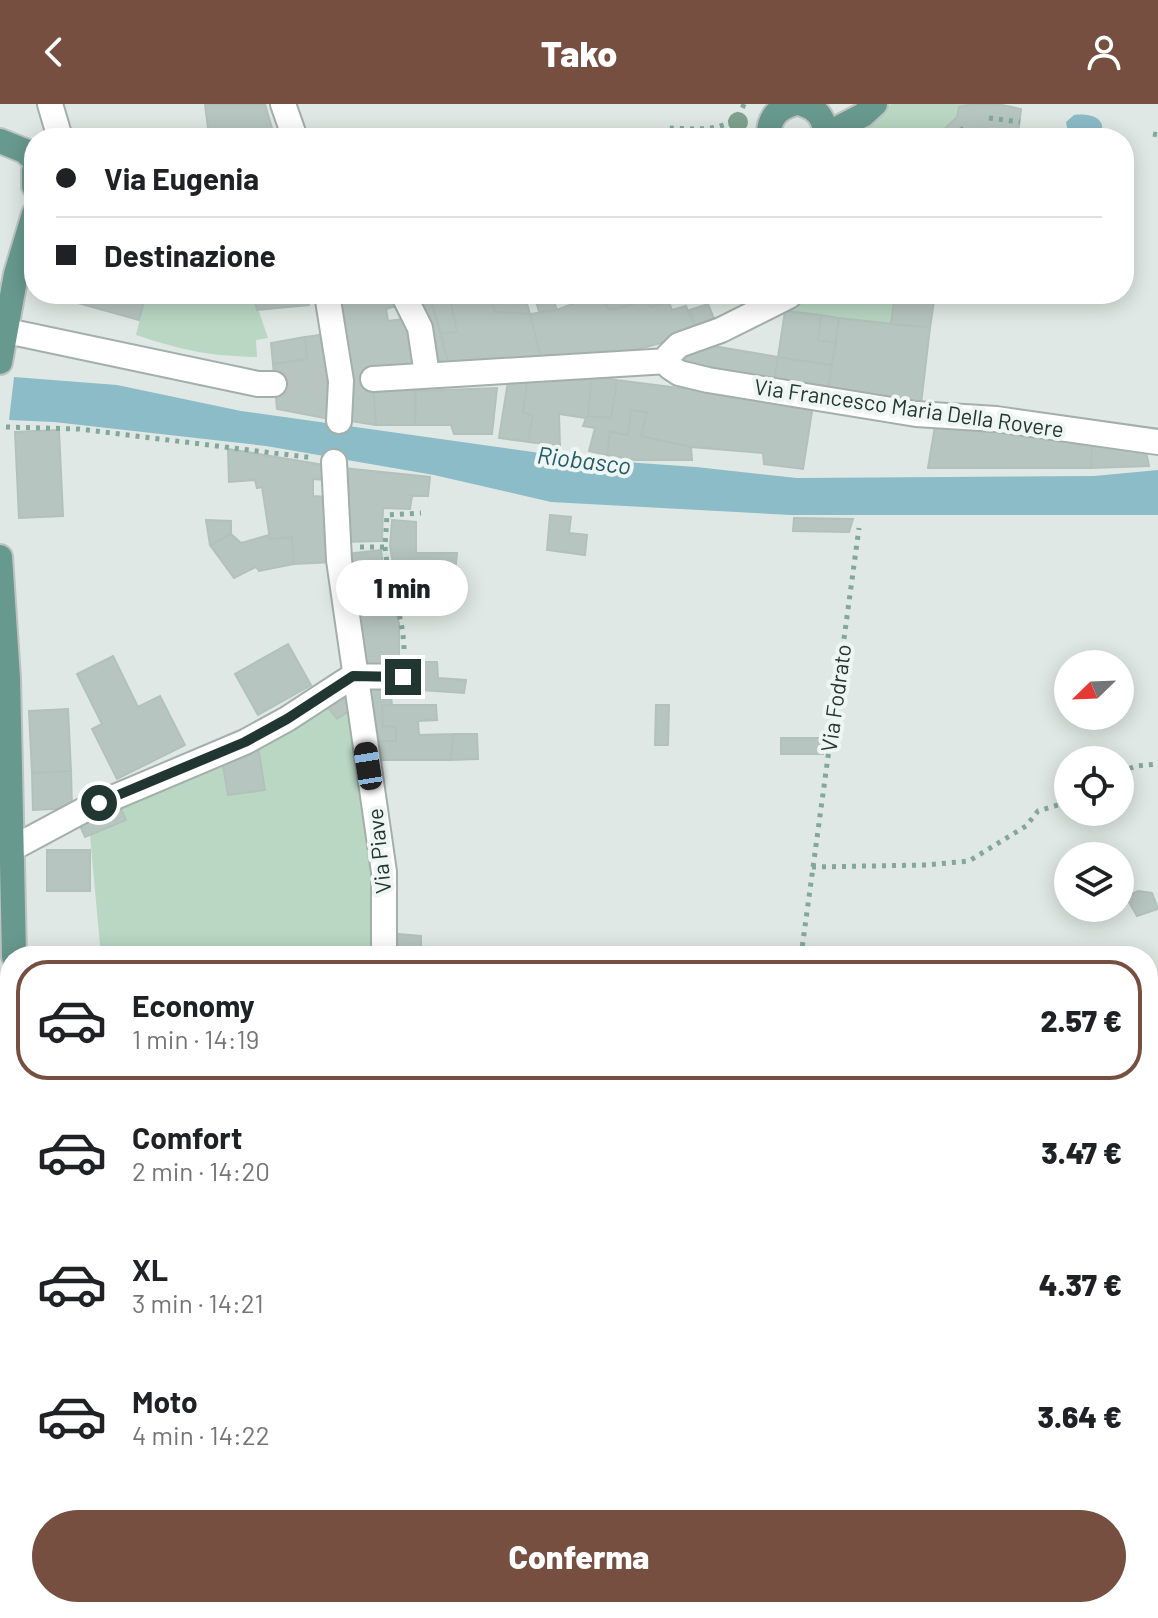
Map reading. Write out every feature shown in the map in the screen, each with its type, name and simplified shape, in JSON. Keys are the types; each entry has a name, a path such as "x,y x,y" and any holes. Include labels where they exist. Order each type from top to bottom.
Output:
{"main road":[{"path":"768,128 774,115 789,104"},
{"path":"822,119 863,115 875,104"},
{"path":"0,141 24,151"},
{"path":"0,361 5,322 24,247"},
{"path":"16,274 24,265"},
{"path":"0,557 8,678 6,852 13,946"}],"street":[{"path":"50,104 57,128"},
{"path":"283,104 291,128"},
{"path":"329,304 341,381 339,421"},
{"path":"408,304 420,328 427,375"},
{"path":"373,379 668,361 670,353 679,345 721,330 772,304"},
{"path":"5,322 126,356 258,384 274,384"},
{"name":"Via Francesco Maria Della Rovere","path":"668,361 673,371 708,380 916,414 996,419 1158,442"},
{"name":"Via Piave","path":"334,462 339,548 353,676 384,872 384,946"},
{"path":"6,852 84,810 245,742 353,676 403,677"}],"path":[{"path":"666,128 718,128 730,123 744,104"},
{"path":"989,118 1020,122"},
{"path":"963,128 966,125"},
{"path":"6,427 79,429 334,462"},
{"path":"403,677 402,622 387,570 387,515 421,513"},
{"name":"Via Fodrato","path":"802,946 859,528"},
{"path":"339,548 385,547"},
{"path":"1134,767 1158,764"},
{"path":"812,867 937,865 969,861 1026,826 1038,811 1054,806"}],"green space":[{"path":"891,104 972,104 959,107 957,117 945,128 861,128"},
{"path":"144,304 256,304 268,338 256,340 257,357 195,351 136,335"},
{"path":"791,304 894,304 891,324 785,311"},
{"path":"326,705 337,718 352,709 377,873 376,946 100,946 90,835 126,820 120,807 258,747"}],"water":[{"path":"1074,115 1086,115 1097,118 1102,128 1067,128 1066,122"},
{"name":"Riobasco","path":"14,377 117,385 241,411 582,459 797,478 1094,476 1158,470 1158,515 791,515 551,502 434,475 266,446 54,422 9,420"}],"building":[{"path":"205,104 265,104 272,128 208,128"},
{"path":"997,104 1021,109 1019,128 945,128 957,117 959,107"},
{"path":"82,304 143,304 139,320"},
{"path":"256,304 309,305 257,310"},
{"path":"336,304 396,304 386,309 388,321 411,318 419,366 373,384 376,425 350,421"},
{"path":"413,304 432,304 448,362 434,363"},
{"path":"432,304 451,304 457,332 441,333"},
{"path":"451,304 492,304 495,312 530,314 541,359 448,362 441,333 457,332"},
{"path":"492,304 527,304 530,314 495,312"},
{"path":"537,304 555,304 557,310 539,312"},
{"path":"572,304 605,304 609,310 634,304 648,304 650,307 670,304 672,310 686,306 698,333 635,350 541,359 530,314"},
{"path":"605,304 629,306 609,310"},
{"path":"708,304 717,326 698,333 690,310"},
{"path":"894,304 934,304 930,328 891,324"},
{"path":"785,311 821,315 818,340 836,343 832,365 778,357"},
{"path":"821,315 839,318 836,343 818,340"},
{"path":"839,318 930,328 921,404 828,390"},
{"path":"326,334 335,420 277,409 273,364 307,359 305,337"},
{"path":"305,337 307,359 273,364 271,343"},
{"path":"701,344 778,357 774,382 683,362 684,347"},
{"path":"778,357 832,365 828,390 774,382"},
{"path":"509,375 528,375 523,413 533,415 528,442 499,438"},
{"path":"528,375 592,376 588,416 611,418 617,380 813,405 803,469 764,464 763,453 691,447 641,436 647,412 631,410 628,435 610,432 607,455 589,451 595,428 583,426 586,418 559,414 560,446 528,442 533,415 523,413"},
{"path":"592,376 617,380 611,418 588,416"},
{"path":"415,381 415,425 376,425 373,384"},
{"path":"497,388 492,434 454,434 451,425 415,425 416,391"},
{"path":"631,410 647,412 641,436 691,447 692,460 635,460 607,455 610,432 628,435"},
{"path":"936,420 1092,444 1091,468 928,468"},
{"path":"59,430 63,516 19,518 15,432"},
{"path":"1092,444 1146,452 1149,466 1091,468"},
{"path":"228,449 325,465 326,480 313,479 313,496 327,497 334,562 294,564 292,537 270,539 262,487 257,488 255,480 229,482"},
{"path":"343,468 430,477 428,496 412,496 410,509 383,508 382,541 342,542"},
{"path":"550,515 571,517 569,533 587,535 585,555 547,550"},
{"path":"794,518 853,519 849,532 793,531"},
{"path":"206,520 231,521 231,534 210,545"},
{"path":"392,520 416,522 416,553 457,553 455,573 395,575 390,546"},
{"path":"231,534 241,543 269,535 270,539 292,537 294,564 259,571 256,567 234,578 210,545"},
{"path":"381,550 388,611 394,610 399,623 399,667 359,667 347,554"},
{"path":"288,644 311,685 258,715 235,674"},
{"path":"113,656 138,707 160,696 185,745 117,779 92,729 102,724 77,674"},
{"path":"408,662 437,662 438,678 466,680 464,693 407,689"},
{"path":"360,686 390,687 392,706 382,705 383,726 396,727 396,741 372,741"},
{"path":"344,696 352,709 337,719 326,705"},
{"path":"382,705 436,705 437,720 418,721 419,735 453,734 451,760 374,760 372,741 396,741 396,727 383,726"},
{"path":"656,705 669,705 668,745 655,745"},
{"path":"68,709 71,771 32,773 29,711"},
{"path":"453,734 477,734 478,759 451,760"},
{"path":"781,738 823,738 823,754 781,754"},
{"path":"258,747 265,790 228,795 222,760"},
{"path":"71,771 72,808 33,810 32,773"},
{"path":"120,807 126,820 85,837 79,823"},
{"path":"47,850 90,850 90,891 47,891"},
{"path":"1134,893 1152,893 1158,909 1137,916"},
{"path":"398,934 421,936 421,946 398,946"}],"tunnel":[{"path":"274,384 334,381"}],"route":[{"path":"99,803 245,742 353,676 403,677"}]}
